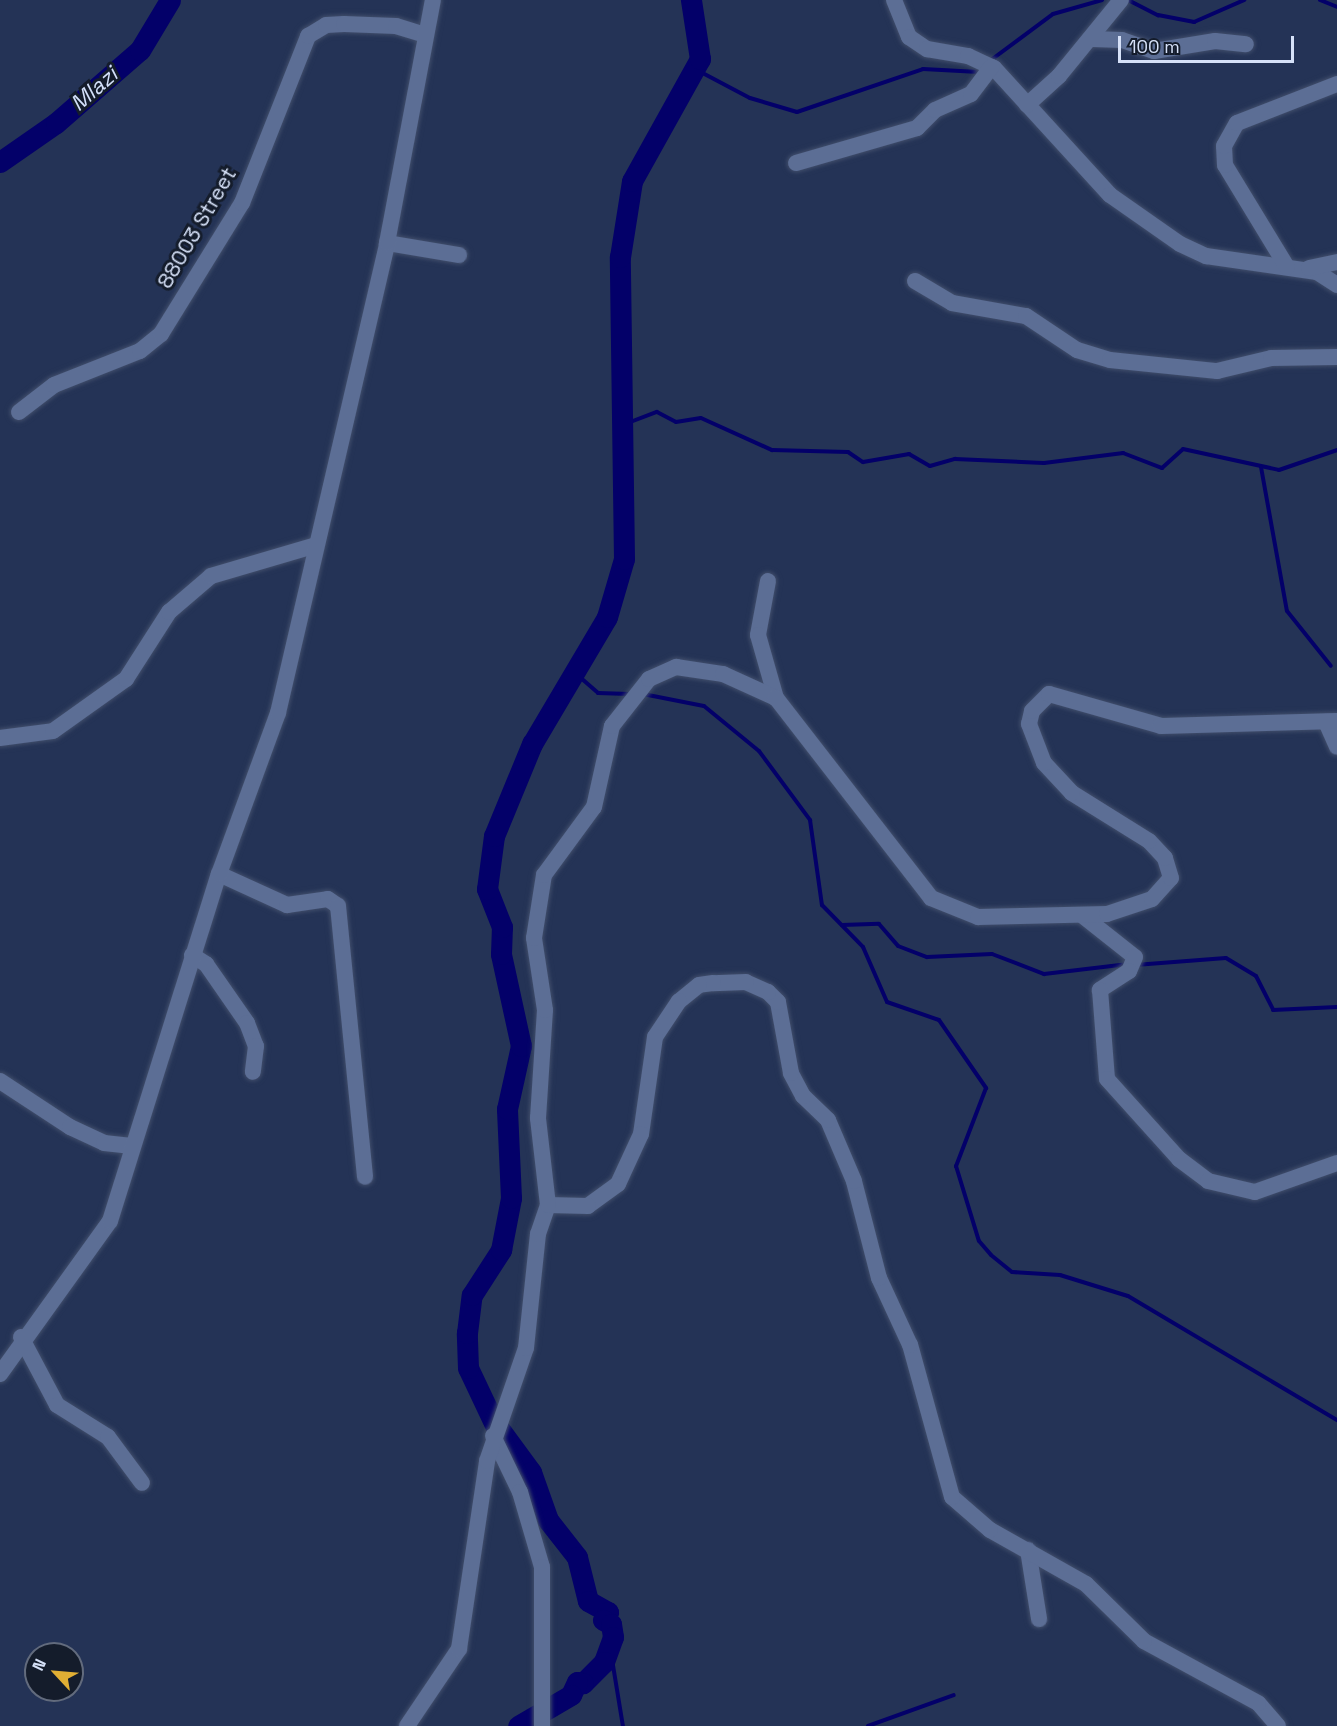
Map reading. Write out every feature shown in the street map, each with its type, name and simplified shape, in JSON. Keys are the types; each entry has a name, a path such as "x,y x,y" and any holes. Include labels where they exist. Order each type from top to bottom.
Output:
{"street":[{"path":"0,1374 21,1337 95,1249 110,1221 192,955 290,674 316,545 387,243 433,0"},
{"path":"894,0 903,28 917,44 991,67 1110,195 1180,244 1206,256 1287,267 1305,269 1337,262"},
{"path":"1027,105 1092,39 1121,0"},
{"name":"88003 Street","path":"19,412 54,385 140,351 161,334 242,203 308,36 326,25 344,24 396,26 426,35"},
{"path":"1092,39 1122,40 1154,51 1215,41 1246,44"},
{"path":"796,163 917,128 934,110 971,94 991,67"},
{"path":"1287,267 1225,165 1224,146 1237,123 1337,84"},
{"path":"387,243 459,255"},
{"path":"1305,269 1337,285"},
{"path":"915,281 952,303 1026,316 1077,350 1110,360 1217,371 1271,358 1337,357"},
{"path":"0,738 53,731 126,679 169,612 212,576 316,545"},
{"path":"768,581 758,635 776,698 908,870 940,904 978,917 1083,916 1152,899 1167,887 1171,870 1149,841 1072,793 1044,763 1029,724 1039,700 1060,694 1121,718 1182,728 1331,721 1337,747"},
{"path":"407,1726 459,1649 494,1436 526,1348 538,1234 548,1205 538,1118 545,1010 534,938 544,875 594,807 609,733 649,679 691,667 742,681 776,698"},
{"path":"219,874 287,905 328,899 339,906 365,1176"},
{"path":"1083,916 1135,957 1129,971 1100,990 1107,1079 1179,1159 1208,1181 1255,1192 1337,1163"},
{"path":"192,955 206,964 247,1023 256,1046 253,1072"},
{"path":"548,1205 588,1206 618,1184 641,1134 655,1037 679,1001 699,985 713,983 746,982 768,992 778,1002 791,1073 803,1096 828,1120 854,1182 879,1278 910,1345 952,1497 990,1530 1028,1550 1098,1593 1144,1641 1258,1703 1278,1726"},
{"path":"0,1081 70,1127 104,1143 132,1146"},
{"path":"21,1337 57,1405 108,1437 142,1483"},
{"path":"494,1436 520,1492 542,1567 541,1717"},
{"path":"1028,1550 1039,1619"}],"waterway":[{"name":"Mlazi","path":"0,162 56,123 140,50 170,0"},
{"path":"495,1425 468,1368 467,1333 472,1295 501,1250 511,1198 507,1109 521,1046 501,954 502,927 487,889 494,836 532,744 607,617 624,559 620,257 632,181 700,59 691,0"},
{"path":"991,60 1053,14 1102,0"},
{"path":"1128,0 1158,15 1194,22 1244,0"},
{"path":"1320,0 1337,7"},
{"path":"695,69 750,98 797,112 923,69 979,72"},
{"path":"625,424 657,412 676,422 701,418 772,450 848,452 863,462 909,454 930,466 955,459 1044,463 1123,453 1162,468 1183,449 1279,470 1337,450"},
{"path":"1261,467 1287,611 1331,666"},
{"path":"574,672 598,693 629,694"},
{"path":"643,694 704,706 759,751 810,820 822,905 863,947 887,1002 939,1020 986,1088 956,1166 979,1241 991,1255 1012,1272 1060,1275 1128,1296 1337,1420"},
{"path":"842,925 879,924 898,946 927,957 992,954 1044,974 1128,964"},
{"path":"1135,965 1226,958 1256,976 1273,1010 1337,1007"},
{"path":"498,1427 531,1472 548,1520 577,1557 588,1601 608,1612 603,1620 611,1624 613,1637 604,1662 583,1683 577,1682 571,1695 518,1726"},
{"path":"610,1647 623,1726"},
{"path":"868,1726 954,1695"}]}
